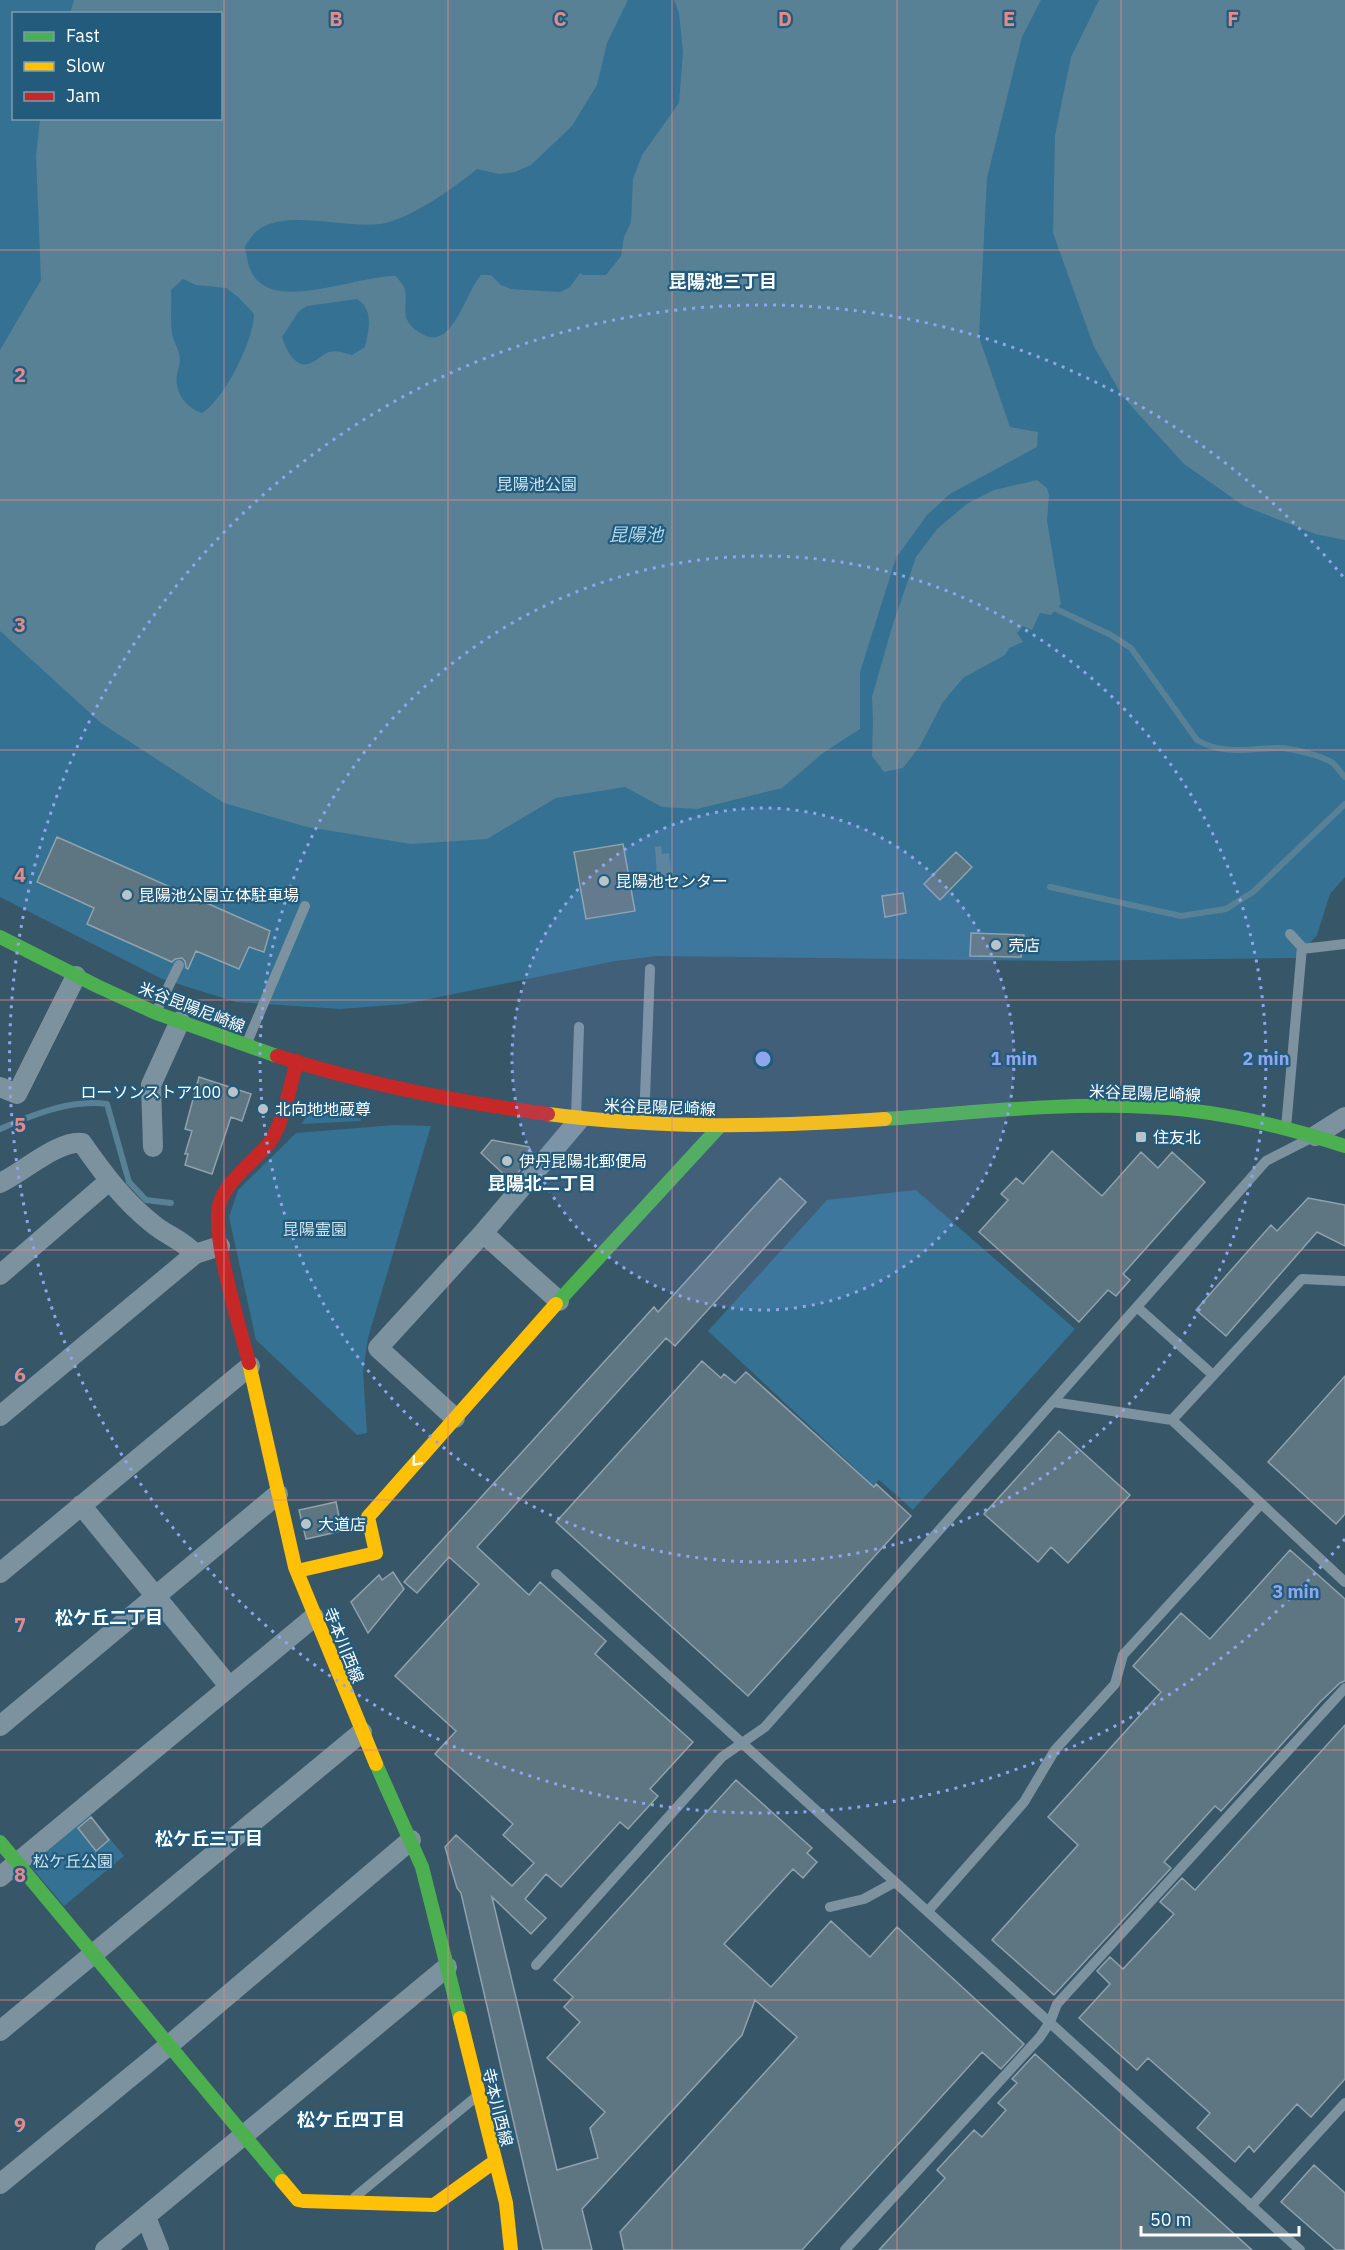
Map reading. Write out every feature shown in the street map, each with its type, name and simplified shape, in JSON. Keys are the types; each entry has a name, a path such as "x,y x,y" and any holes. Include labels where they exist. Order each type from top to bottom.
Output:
{"main road":[{"name":"米谷昆陽尼崎線","path":"0,937 156,1013 246,1046 405,1089 512,1110 577,1120 720,1126 805,1124 1060,1107 1167,1107 1212,1112 1286,1128 1345,1146"},
{"name":"寺本川西線","path":"297,1061 277,1130 270,1142 229,1187 220,1201 217,1214 220,1246 297,1571 362,1732 422,1868 506,2203 511,2250"},
{"path":"297,1571 378,1553 368,1517 559,1301 720,1126"},
{"path":"0,1842 298,2200 434,2205 494,2162"}],"street":[{"path":"0,1087 17,1094 76,976"},
{"path":"153,1147 142,1105 180,1021"},
{"path":"1315,1136 1345,1117"},
{"path":"455,1418 378,1348 483,1233 577,1120"},
{"path":"0,1183 49,1153 76,1142 82,1143 109,1181 135,1209 155,1227 186,1244 195,1254"},
{"path":"0,1275 109,1181"},
{"path":"483,1233 559,1301"},
{"path":"0,1416 195,1254 220,1246"},
{"path":"0,1573 250,1366"},
{"path":"0,1726 278,1494"},
{"path":"81,1505 229,1686"},
{"path":"0,1877 314,1617"},
{"path":"0,2031 362,1732"},
{"path":"0,2184 168,2046 411,1840"},
{"path":"105,2250 447,1967"},
{"path":"146,2217 159,2250"}],"lane":[{"path":"246,1046 305,906"},
{"path":"1286,1128 1302,949 1290,934"},
{"path":"1302,949 1345,945"},
{"path":"156,1013 179,965"},
{"path":"644,1124 650,969"},
{"path":"577,1120 579,1027"},
{"path":"536,1965 722,1757 765,1727 1266,1161 1315,1136"},
{"path":"1172,1420 1302,1280 1345,1281"},
{"path":"1137,1307 1213,1375"},
{"path":"1053,1402 1172,1420 1345,1582"},
{"path":"928,1911 1024,1803 1055,1750 1115,1684 1123,1655 1261,1504"},
{"path":"556,1574 1300,2250"},
{"path":"845,2250 1040,2037 1050,2022 1057,2004 1345,1688"},
{"path":"830,1907 864,1899 895,1882"},
{"path":"350,2202 478,2096"},
{"path":"1251,2206 1345,2103"}],"green space":[{"name":"昆陽池公園","path":"0,0 1345,0 1345,877 1330,894 1317,935 1297,958 1064,961 657,956 615,961 405,1004 340,1009 236,1002 162,979 0,897"},
{"path":"314,1106 361,1119 361,1121 301,1124"},
{"name":"昆陽霊園","path":"394,1125 431,1126 368,1338 363,1372 367,1433 357,1435 256,1340 229,1217 238,1190 296,1133"},
{"path":"916,1190 1075,1329 913,1510 879,1480 873,1485 708,1331 827,1200"},
{"name":"松ケ丘公園","path":"88,1812 124,1856 64,1906 27,1862"}],"water":[{"name":"昆陽池","path":"74,0 628,0 607,43 597,85 572,126 531,165 515,172 499,174 477,169 431,202 392,221 366,225 283,221 269,224 257,231 245,246 247,259 254,276 269,288 303,291 396,276 405,291 406,315 409,323 422,334 434,337 443,334 451,327 481,275 491,275 501,285 511,289 560,292 570,287 580,273 606,275 621,256 624,237 631,222 633,179 642,155 679,103 683,52 679,13 674,0 1041,0 1022,37 987,178 979,337 1010,427 1038,432 1037,447 950,494 927,515 896,558 860,672 860,729 823,753 782,788 697,809 662,807 625,787 556,798 487,839 411,844 307,827 224,803 101,723 0,631 0,350 41,280 36,156 40,120 222,120 222,12 70,12","holes":["183,279 196,285 226,288 254,314 249,339 236,368 219,396 202,413 186,403 179,393 177,374 180,360 171,322 171,290","357,299 362,303 369,320 365,347 352,355 329,352 307,364 297,362 293,358 282,337 299,311 307,306"]},
{"path":"1099,0 1345,0 1345,540 1315,534 1244,506 1184,464 1123,397 1094,347 1053,233 1055,135 1071,57"},
{"path":"1037,480 1047,488 1049,495 1047,521 1061,604 1051,615 1040,613 1032,630 1023,626 1017,633 1023,642 1009,648 1005,655 963,678 943,702 920,746 903,768 884,772 872,756 872,697 892,627 916,557 937,529 968,503 994,490"},
{"path":"661,846 662,854 669,853 672,879 663,880 662,875 657,876 655,847"}],"building":[{"name":"昆陽池公園立体駐車場","path":"57,837 270,931 264,952 249,947 239,969 196,951 188,969 182,958 172,962 87,924 94,908 37,882"},
{"name":"昆陽池センター","path":"623,844 635,911 586,919 574,852"},
{"path":"956,852 972,867 940,900 924,884"},
{"path":"903,893 906,913 885,917 882,896"},
{"name":"売店","path":"971,933 1024,935 1021,957 970,956"},
{"path":"199,1077 251,1094 242,1121 231,1117 212,1174 185,1165 188,1154 185,1154 192,1131 185,1129"},
{"path":"492,1140 529,1147 533,1155 511,1181 481,1153"},
{"path":"1052,1151 1102,1196 1141,1152 1158,1168 1172,1152 1205,1182 1123,1274 1130,1280 1116,1296 1108,1290 1079,1322 979,1232 1008,1200 1001,1194 1016,1178 1023,1184"},
{"path":"780,1178 806,1202 675,1346 666,1338 477,1547 529,1595 540,1582 606,1641 595,1654 693,1742 650,1789 658,1796 628,1829 620,1822 561,1887 546,1874 525,1899 546,1918 531,1934 492,1897 557,2170 598,2158 590,2128 605,2112 547,2058 580,2022 564,2007 573,1997 554,1980 736,1780 812,1848 807,1853 817,1862 803,1878 793,1869 724,1944 771,1987 831,1921 870,1957 897,1927 1024,2044 1001,2069 982,2052 802,2250 624,2250 620,2232 797,2037 755,2000 742,2035 582,2209 592,2250 543,2250 461,1893 457,1888 445,1847 456,1835 512,1886 534,1863 503,1835 513,1824 435,1754 456,1731 395,1676 479,1584 449,1557 417,1593 404,1582 654,1307 658,1312"},
{"path":"1308,1198 1345,1205 1345,1246 1317,1232 1226,1336 1196,1310 1271,1225 1277,1231"},
{"path":"702,1361 721,1378 724,1374 735,1383 746,1372 874,1487 876,1484 911,1516 748,1696 556,1522"},
{"path":"1345,1376 1345,1514 1336,1524 1268,1462"},
{"path":"1059,1431 1130,1495 1068,1563 1051,1547 1038,1562 984,1514"},
{"path":"336,1502 342,1531 306,1539 299,1510"},
{"path":"1290,1550 1345,1599 1345,1681 1321,1701 1221,1811 1215,1806 1164,1862 1171,1868 1054,1995 992,1940 1078,1845 1048,1817 1161,1692 1133,1666 1181,1613 1210,1639"},
{"path":"393,1572 404,1589 368,1633 351,1602 379,1575 382,1580"},
{"path":"1345,1725 1345,2079 1311,2117 1297,2104 1254,2152 1249,2146 1235,2162 1197,2128 1210,2113 1148,2058 1137,2070 1079,2018 1110,1984 1097,1971 1110,1957 1123,1969 1174,1914 1160,1902 1182,1878 1195,1890"},
{"path":"91,1817 109,1840 96,1851 78,1828"},
{"path":"1035,2054 1252,2250 879,2250 945,2178 937,2170 974,2130 982,2137 1006,2110 998,2103 1017,2083 1012,2079"},
{"path":"1314,2165 1345,2193 1345,2250 1336,2250 1281,2202"}],"waterway":[{"path":"1056,609 1111,635 1131,648 1197,740 1227,750 1285,748 1299,751 1333,763 1345,777"},
{"path":"1050,887 1181,916 1226,909 1253,892 1345,804"},
{"path":"0,1129 52,1109 80,1104 107,1104 129,1182 146,1200 171,1203"}],"traffic: fast":[{"path":"0,937 156,1013 277,1056"},
{"path":"885,1119 1050,1107 1149,1107 1224,1115 1297,1131 1345,1146"},
{"path":"556,1304 720,1126"},
{"path":"376,1764 422,1867 460,2018"},
{"path":"0,1842 282,2181"}],"traffic: slow":[{"path":"548,1114 632,1122 716,1125 800,1124 885,1119"},
{"path":"297,1571 376,1553 368,1517 556,1304"},
{"path":"249,1363 295,1567 376,1764"},
{"path":"460,2018 506,2203 511,2250"},
{"path":"282,2181 298,2200 303,2201 434,2205 494,2162"}],"traffic: jam":[{"path":"277,1056 411,1091 548,1114"},
{"path":"249,1363 222,1257 218,1216 220,1202 229,1186 274,1135 283,1115 297,1061"}],"place":[{"name":"昆陽池センター","path":"604,881"},
{"name":"昆陽池公園立体駐車場","path":"127,895"},
{"name":"売店","path":"996,945"},
{"name":"ローソンストア100","path":"233,1092"},
{"name":"北向地地蔵尊","path":"263,1109"},
{"name":"住友北","path":"1141,1137"},
{"name":"伊丹昆陽北郵便局","path":"507,1161"},
{"name":"大道店","path":"306,1524"}],"district":[{"name":"昆陽池三丁目","path":"723,281"},
{"name":"昆陽北二丁目","path":"542,1183"},
{"name":"松ケ丘二丁目","path":"109,1617"},
{"name":"松ケ丘三丁目","path":"209,1838"},
{"name":"松ケ丘四丁目","path":"351,2119"}]}
